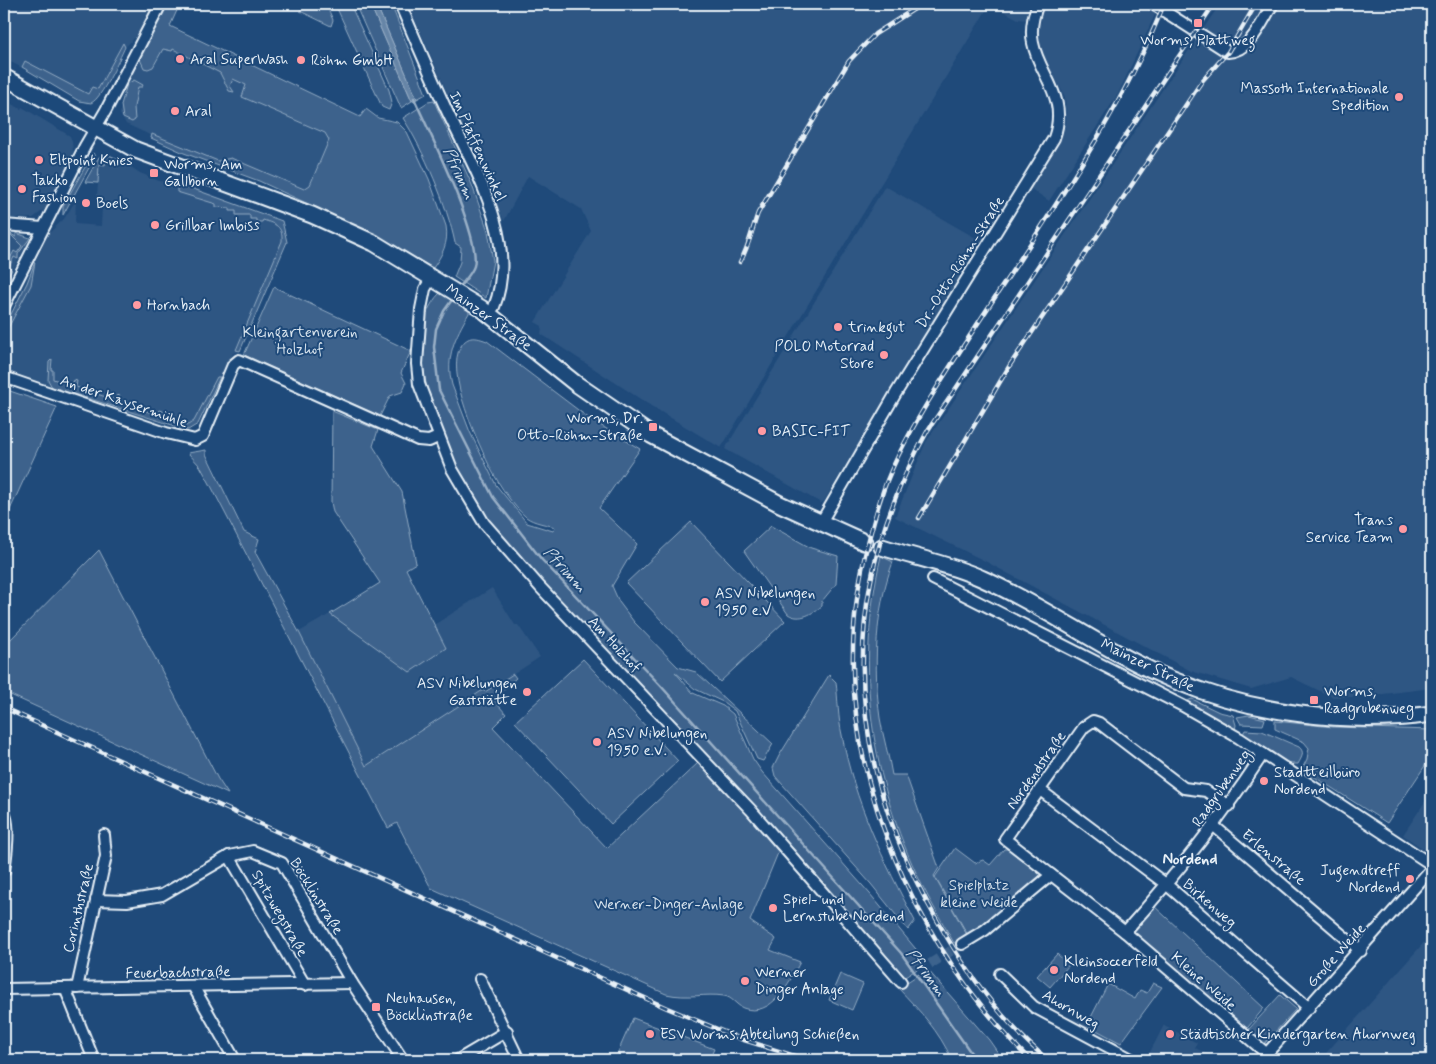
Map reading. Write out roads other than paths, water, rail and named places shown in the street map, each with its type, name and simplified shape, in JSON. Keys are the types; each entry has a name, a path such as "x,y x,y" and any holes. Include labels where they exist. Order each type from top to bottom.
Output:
{"main road":[{"name":"Mainzer Straße","path":"4,76 95,127 156,158 338,225 374,243 492,311 575,383 651,435 820,524 864,542"},
{"name":"Mainzer Straße","path":"882,547 942,563 985,580 1139,664 1203,692 1280,710 1313,715 1363,718 1432,714"}],"street":[{"path":"4,306 95,127 161,4"},
{"name":"Im Pfaffenwinkel","path":"400,4 480,183 497,230 502,261 500,287 492,311"},
{"path":"1153,4 1228,52 1242,48 1251,39 1272,4"},
{"name":"Dr.-Otto-Röhm-Straße","path":"820,524 896,393 1054,138 1059,121 1059,107 1031,41 1035,5"},
{"path":"4,225 43,228"},
{"name":"Am Holzhof","path":"432,277 425,289 421,309 417,364 420,384 438,437 452,468 476,511 499,542 750,810 901,982"},
{"name":"An der Kaysermühle","path":"4,377 166,433 195,440 203,436 233,365 239,360 418,440 429,441 438,437"},
{"name":"Mainzer Straße","path":"933,579 1183,706 1263,754 1432,867"},
{"name":"Nordendstraße","path":"1005,839 1084,727 1093,722 1098,723 1184,788 1206,791 1229,806"},
{"name":"Radgrubenweg","path":"1125,932 1167,886 1214,826 1263,754"},
{"name":"Birkenweg","path":"1040,790 1167,886 1309,1008"},
{"path":"4,813 6,816 7,839 4,871"},
{"name":"Erlenstraße","path":"1214,826 1361,950"},
{"name":"Corinthstraße","path":"76,988 106,856 104,835"},
{"name":"Kleine Weide","path":"1005,839 1125,932 1264,1057"},
{"name":"Böcklinstraße","path":"96,900 127,901 162,895 229,856 253,850 282,863 352,983 403,1060"},
{"name":"Spitzwegstraße","path":"229,856 305,985"},
{"name":"Große Weide","path":"1264,1057 1361,950 1432,867"},
{"path":"962,944 985,930 1051,875"},
{"name":"Ahornweg","path":"1000,974 1034,1007 1133,1060"},
{"path":"480,979 507,1031 519,1060"},
{"name":"Feuerbachstraße","path":"4,989 352,983"},
{"path":"194,986 235,1060"},
{"path":"64,988 94,1060"},
{"path":"458,1060 507,1031"}],"waterway":[{"name":"Pfrimm","path":"414,98 452,182 470,232 474,252 474,266 459,288"},
{"name":"Pfrimm","path":"454,297 444,311 436,329 434,347 439,390 493,497 542,560 660,685 901,953 976,1060"}],"tunnel":[{"path":"930,964 962,944"}],"railway":[{"path":"740,262 758,213 849,61 875,34 922,4"},
{"path":"1030,1060 981,1005 959,975 920,912 889,844 867,776 855,708 853,641 856,607 861,573 876,513 887,479 899,454 938,386 1075,175 1100,133 1124,91 1164,4"},
{"path":"1048,1060 1015,1030 973,978 938,922 907,861 884,800 869,738 863,677 866,615 877,554 898,492 928,430 1214,4"},
{"path":"919,518 1010,365 1202,81 1228,52 1256,4"},
{"path":"4,708 667,1008 741,1039 807,1060"}],"place":[{"name":"Worms, Plattweg","path":"1198,23"},
{"name":"Aral SuperWash","path":"180,59"},
{"name":"Röhm GmbH","path":"301,60"},
{"name":"Massoth Internationale Spedition","path":"1399,97"},
{"name":"Aral","path":"175,111"},
{"name":"Eltpoint Knies","path":"39,160"},
{"name":"Worms, Am Gallborn","path":"154,173"},
{"name":"Takko Fashion","path":"22,189"},
{"name":"Boels","path":"86,203"},
{"name":"Grillbar Imbiss","path":"155,225"},
{"name":"Hornbach","path":"137,305"},
{"name":"trinkgut","path":"838,327"},
{"name":"POLO Motorrad Store","path":"884,355"},
{"name":"Worms, Dr. Otto-Röhm-Straße","path":"653,427"},
{"name":"BASIC-FIT","path":"762,431"},
{"name":"Trans Service Team","path":"1403,529"},
{"name":"ASV Nibelungen 1950 e.V","path":"705,602"},
{"name":"ASV Nibelungen Gaststätte","path":"527,692"},
{"name":"Worms, Radgrubenweg","path":"1314,700"},
{"name":"ASV Nibelungen 1950 e.V.","path":"597,742"},
{"name":"Stadtteilbüro Nordend","path":"1264,781"},
{"name":"Jugendtreff Nordend","path":"1410,879"},
{"name":"Spiel- und Lernstube Nordend","path":"773,908"},
{"name":"Kleinsoccerfeld Nordend","path":"1054,970"},
{"name":"Werner Dinger Anlage","path":"745,981"},
{"name":"Neuhausen, Böcklinstraße","path":"376,1007"},
{"name":"ESV Worms Abteilung Schießen","path":"650,1034"},
{"name":"Städtischer Kindergarten Ahornweg","path":"1170,1034"}],"district":[{"name":"Nordend","path":"1190,858"}],"park label":[{"name":"Kleingartenverein Holzhof","path":"300,340"},
{"name":"Spielplatz kleine Weide","path":"979,894"},
{"name":"Werner-Dinger-Anlage","path":"669,904"}]}
